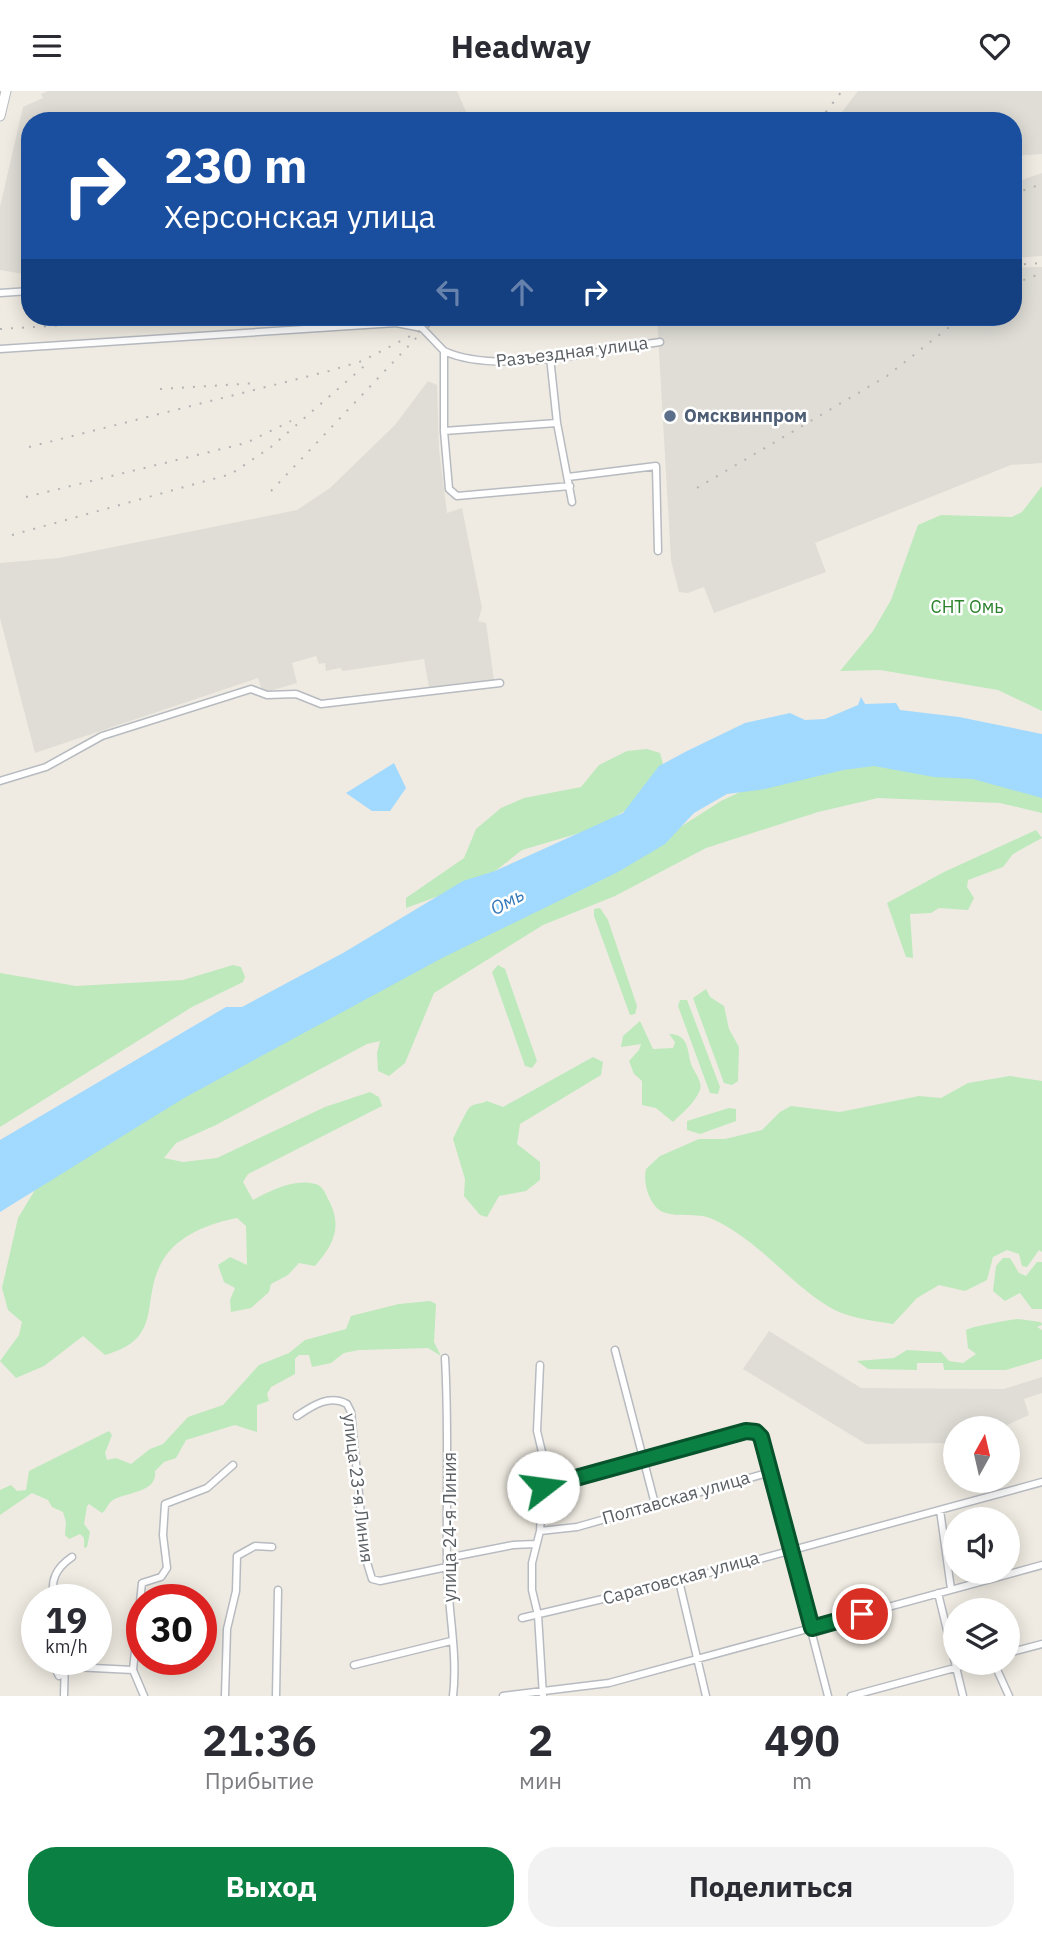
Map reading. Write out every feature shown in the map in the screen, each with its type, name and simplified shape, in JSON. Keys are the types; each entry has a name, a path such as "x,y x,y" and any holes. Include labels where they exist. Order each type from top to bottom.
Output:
{"main road":[{"path":"0,116 6,91"}],"street":[{"path":"0,293 21,292"},
{"path":"0,349 350,326"},
{"path":"412,326 422,328 444,351 444,431 449,489 457,495 570,486"},
{"name":"Разъездная улица","path":"444,351 460,358 483,362 550,357 660,342"},
{"path":"550,357 557,423 572,502"},
{"path":"444,431 557,423"},
{"path":"568,477 656,466 658,551"},
{"path":"0,781 46,767 102,736 251,689 267,695 296,694 321,704 500,683"},
{"path":"615,1350 655,1504"},
{"name":"улица 24-я Линия","path":"445,1358 450,1458 446,1491 447,1567 456,1670 453,1696"},
{"path":"540,1365 537,1418 543,1487 532,1590 538,1615 538,1664 543,1694"},
{"name":"улица 23-я Линия","path":"297,1416 313,1405 330,1399 347,1404 351,1412 365,1556 369,1573 376,1581 447,1567"},
{"path":"543,1487 746,1431 756,1432 761,1437 771,1472 828,1696"},
{"path":"142,1584 161,1577 167,1568 163,1535 165,1503 207,1487 233,1465"},
{"name":"Полтавская улица","path":"540,1531 577,1527 771,1472"},
{"name":"Саратовская улица","path":"522,1618 679,1581 790,1548 1042,1482"},
{"path":"940,1510 951,1589"},
{"path":"447,1558 513,1545 535,1544"},
{"path":"225,1696 227,1629 236,1591 237,1556 255,1546 272,1547"},
{"path":"52,1584 57,1570 72,1556"},
{"path":"503,1696 543,1694 610,1683 1042,1565"},
{"path":"679,1581 706,1696"},
{"path":"276,1696 278,1590"},
{"path":"938,1593 943,1614"},
{"path":"354,1665 452,1641"},
{"path":"1020,1650 1042,1644"},
{"path":"851,1696 943,1671"},
{"path":"59,1675 65,1683"},
{"path":"64,1696 65,1675"},
{"path":"135,1675 144,1696"},
{"path":"958,1675 963,1696"},
{"path":"999,1675 1009,1696"}],"shaded area":[{"path":"48,91 457,91 466,112 22,112 23,107 43,98 41,94"},
{"path":"858,91 1042,91 1042,154 1022,155 1022,112 842,112"},
{"path":"21,116 21,274 0,270 0,207"},
{"path":"1042,173 1042,256 1022,257 1022,180"},
{"path":"1042,267 1042,463 1011,465 815,543 826,572 714,613 704,587 688,593 679,592 671,560 658,326 1022,326 1022,268"},
{"path":"428,381 437,385 439,449 447,513 462,508 482,608 478,621 486,623 494,680 429,687 424,659 326,671 325,663 319,664 316,656 292,663 297,683 263,693 258,678 35,753 0,618 0,563 59,558 297,510 330,488 395,425"},
{"path":"769,1331 861,1388 1004,1389 1042,1377 1042,1393 1024,1399 1029,1415 1020,1419 1020,1416 943,1416 943,1443 866,1444 743,1369"}],"green space":[{"name":"СНТ Омь","path":"1042,486 1042,711 998,690 880,670 840,671 873,631 891,600 918,525 941,515 1012,517 1022,512"},
{"path":"647,749 660,753 664,768 641,800 600,827 522,850 485,879 406,908 406,898 464,858 476,829 501,808 524,798 581,787 599,765 627,751"},
{"path":"868,763 957,772 1042,794 1042,813 1000,803 878,798 818,812 706,848 615,896 543,925 434,993 405,1063 389,1076 378,1071 377,1053 380,1041 367,1044 216,1125 176,1143 164,1158 183,1162 217,1158 325,1107 370,1092 379,1097 382,1106 248,1174 243,1182 253,1200 292,1184 316,1184 322,1188 332,1207 336,1225 328,1249 315,1266 299,1263 288,1275 271,1284 269,1292 251,1308 231,1312 230,1300 235,1288 224,1282 218,1265 230,1257 247,1265 246,1226 237,1218 216,1223 196,1231 169,1251 156,1275 144,1328 136,1339 124,1348 105,1355 83,1336 44,1366 16,1378 0,1361 19,1335 22,1322 8,1310 2,1288 18,1218 44,1175 77,1151 646,849 721,801 755,785"},
{"path":"1036,830 1042,838 1013,854 1003,867 968,880 967,887 974,898 968,910 939,908 931,913 910,914 913,958 906,957 887,903 944,872"},
{"path":"600,908 608,920 637,1006 635,1014 630,1015 594,916 594,909"},
{"path":"233,965 241,967 245,977 243,982 192,1007 0,1127 0,973 76,986 183,980"},
{"path":"498,965 505,969 537,1061 532,1068 525,1066 492,972"},
{"path":"706,989 710,997 724,1006 729,1029 739,1047 738,1081 732,1085 724,1083 693,998"},
{"path":"680,1000 687,1000 720,1087 718,1094 710,1093 678,1006"},
{"path":"640,1021 653,1049 673,1048 675,1042 669,1034 684,1040 699,1080 701,1087 698,1095 673,1122 656,1108 642,1105 642,1081 634,1074 629,1061 641,1044 621,1047 623,1036"},
{"path":"593,1057 603,1062 601,1075 520,1124 517,1144 540,1162 540,1180 526,1191 499,1196 487,1217 480,1215 464,1196 465,1179 453,1139 468,1109 487,1101 503,1107"},
{"path":"1010,1076 1042,1081 1042,1252 1039,1250 1027,1267 1022,1266 1019,1254 1007,1250 993,1257 987,1280 965,1291 939,1285 917,1298 893,1324 858,1318 826,1305 743,1237 704,1216 663,1212 654,1205 647,1191 646,1169 660,1156 699,1139 725,1139 762,1130 780,1112 791,1106 840,1112 919,1096 941,1098 968,1083"},
{"path":"729,1108 736,1109 736,1121 700,1134 687,1130 687,1121"},
{"path":"1003,1258 1010,1258 1019,1273 1026,1276 1037,1262 1042,1262 1042,1309 1032,1309 1020,1293 1005,1301 993,1291 996,1266"},
{"path":"430,1301 436,1304 434,1342 441,1356 428,1348 359,1350 344,1353 331,1363 312,1367 309,1355 299,1355 295,1359 295,1374 271,1387 267,1394 269,1401 257,1405 257,1432 235,1425 186,1440 176,1458 164,1462 155,1471 155,1478 146,1488 118,1497 109,1503 102,1513 89,1504 84,1524 90,1532 87,1547 84,1548 84,1538 80,1534 69,1539 65,1535 66,1522 63,1512 52,1507 48,1500 32,1493 0,1515 0,1490 11,1485 17,1491 26,1490 29,1471 109,1431 112,1435 105,1453 107,1460 116,1458 131,1464 150,1449 163,1444 188,1417 223,1405 259,1365 289,1353 305,1340 346,1329 351,1316 399,1304"},
{"path":"1018,1319 1041,1322 1042,1325 1037,1327 1042,1330 1042,1359 1006,1370 944,1370 943,1363 917,1363 917,1370 868,1369 857,1361 894,1358 907,1350 941,1352 949,1361 963,1363 976,1354 968,1348 966,1330"}],"water":[{"name":"Омь","path":"861,697 865,704 896,703 900,710 959,717 1042,734 1042,798 973,779 934,777 874,766 843,770 765,789 727,794 694,813 665,844 618,872 442,958 184,1098 0,1212 0,1140 226,1007 242,1007 343,953 463,881 495,871 623,813 659,766 687,751 745,723 790,713 805,720 825,719 858,705"},
{"path":"394,763 406,788 390,811 372,811 346,793"}],"railway":[{"path":"826,112 842,91"},
{"path":"1022,191 1042,184"},
{"path":"1022,264 1042,263"},
{"path":"1022,281 1042,273"},
{"path":"0,329 50,326"},
{"path":"29,447 329,371 362,361 430,326"},
{"path":"697,488 887,376 951,326"},
{"path":"271,491 417,337"},
{"path":"12,535 231,474 271,447 369,362"},
{"path":"160,389 258,383"},
{"path":"26,497 246,443 291,421"}],"place":[{"name":"Омсквинпром","path":"670,416"}],"route":[{"path":"543,1487 746,1431 756,1432 761,1437 812,1628 862,1614"}]}
